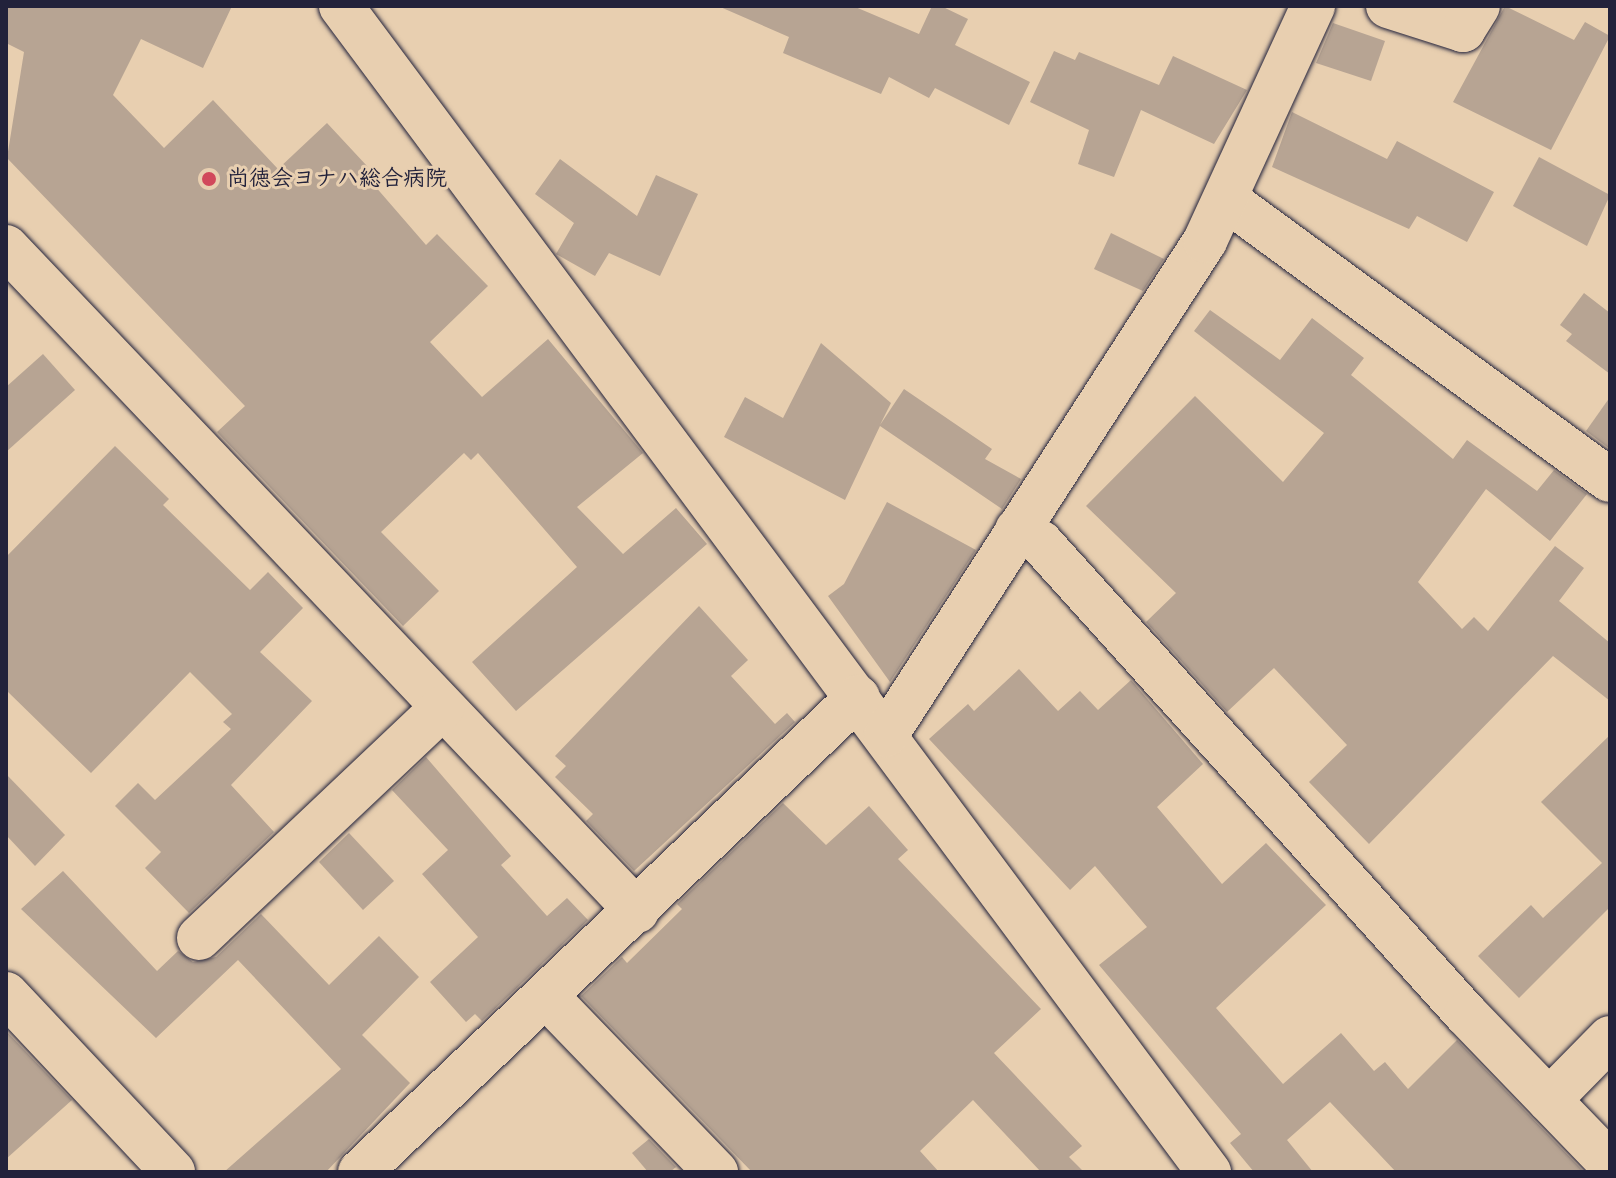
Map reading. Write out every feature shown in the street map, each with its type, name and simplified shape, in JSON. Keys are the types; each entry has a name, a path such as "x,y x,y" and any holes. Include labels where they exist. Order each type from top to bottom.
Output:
{"street":[{"path":"341,6 1209,1172"},
{"path":"886,735 1227,200 1313,6"},
{"path":"1388,6 1463,30 1478,6"},
{"path":"1227,200 1610,480"},
{"path":"6,247 637,911"},
{"path":"1017,530 1041,543 1610,1163"},
{"path":"360,1172 858,697"},
{"path":"199,938 442,708"},
{"path":"6,994 173,1172"},
{"path":"546,996 716,1172"},
{"path":"1549,1100 1610,1038"}],"building":[{"path":"6,6 232,6 203,68 141,39 113,95 164,148 213,100 278,169 327,123 380,180 374,185 426,245 437,234 488,286 430,342 482,397 548,339 643,453 577,507 623,554 676,508 707,544 516,711 472,662 577,567 478,453 471,460 464,453 381,532 439,591 403,626 217,432 245,406 7,158 24,52 6,43"},
{"path":"718,6 853,6 919,34 932,6 941,6 968,19 955,45 1030,82 1009,125 935,88 929,98 889,77 881,94 783,53 789,37"},
{"path":"1505,6 1574,40 1585,22 1610,36 1551,150 1453,102"},
{"path":"1333,23 1385,41 1371,81 1316,63"},
{"path":"1054,51 1075,60 1079,52 1159,85 1173,56 1247,90 1214,144 1141,110 1114,177 1078,164 1089,130 1030,102"},
{"path":"1292,112 1387,159 1397,141 1494,192 1467,242 1417,216 1409,229 1272,167"},
{"path":"1539,157 1610,195 1587,246 1513,206"},
{"path":"560,159 637,216 656,175 698,194 660,276 609,253 595,276 556,254 574,223 535,194"},
{"path":"1111,233 1164,259 1143,291 1094,269"},
{"path":"1584,293 1610,313 1610,374 1566,341 1572,334 1560,325"},
{"path":"1210,310 1280,360 1312,318 1364,358 1351,375 1453,459 1467,440 1537,491 1554,470 1587,494 1550,541 1486,489 1418,582 1462,629 1474,617 1488,631 1555,546 1584,568 1559,601 1610,643 1610,701 1553,656 1369,844 1309,782 1347,745 1274,668 1227,712 1146,622 1176,593 1086,506 1195,396 1283,482 1324,433 1194,331"},
{"path":"821,343 891,403 880,425 904,389 992,449 985,459 1021,479 1002,509 880,426 845,500 724,437 745,397 783,418"},
{"path":"43,354 75,390 6,452 6,387"},
{"path":"1610,397 1610,449 1586,431"},
{"path":"115,446 169,499 163,505 250,590 268,572 303,608 260,652 312,701 231,785 274,832 189,913 145,868 161,852 115,806 138,783 155,800 231,729 223,722 232,714 190,672 91,773 6,690 6,557"},
{"path":"887,502 976,550 890,682 828,596 844,584"},
{"path":"699,606 748,660 731,676 775,724 787,713 795,722 634,871 586,821 593,814 555,777 566,766 555,756"},
{"path":"1019,669 1058,711 1080,691 1098,710 1131,680 1203,764 1157,807 1222,884 1266,843 1326,905 1216,1008 1283,1084 1341,1033 1374,1071 1385,1062 1408,1089 1457,1040 1584,1172 1396,1172 1330,1102 1287,1140 1313,1172 1254,1172 1230,1143 1241,1134 1099,965 1147,927 1095,866 1070,890 929,739 968,704 974,711"},
{"path":"1610,735 1610,907 1519,998 1478,956 1531,905 1543,918 1602,863 1541,802"},
{"path":"426,757 511,856 501,865 547,916 567,898 588,920 482,1021 475,1014 466,1022 430,982 478,937 422,874 448,850 392,790"},
{"path":"6,774 65,835 35,866 6,835"},
{"path":"783,803 826,845 869,806 908,850 898,859 1041,1009 994,1053 1082,1146 1069,1157 1084,1172 1041,1172 973,1100 920,1151 939,1172 752,1172 581,996 622,957 627,963 682,909 677,904"},
{"path":"349,833 394,881 363,910 319,862"},
{"path":"63,871 157,971 178,951 193,962 216,957 261,914 329,985 379,936 419,977 362,1035 410,1083 326,1172 224,1172 341,1069 238,960 156,1038 21,909"},
{"path":"6,1031 72,1100 6,1159"},
{"path":"649,1139 676,1167 670,1172 648,1172 632,1153"}],"place":[{"name":"尚徳会ヨナハ総合病院","path":"209,179"}]}
